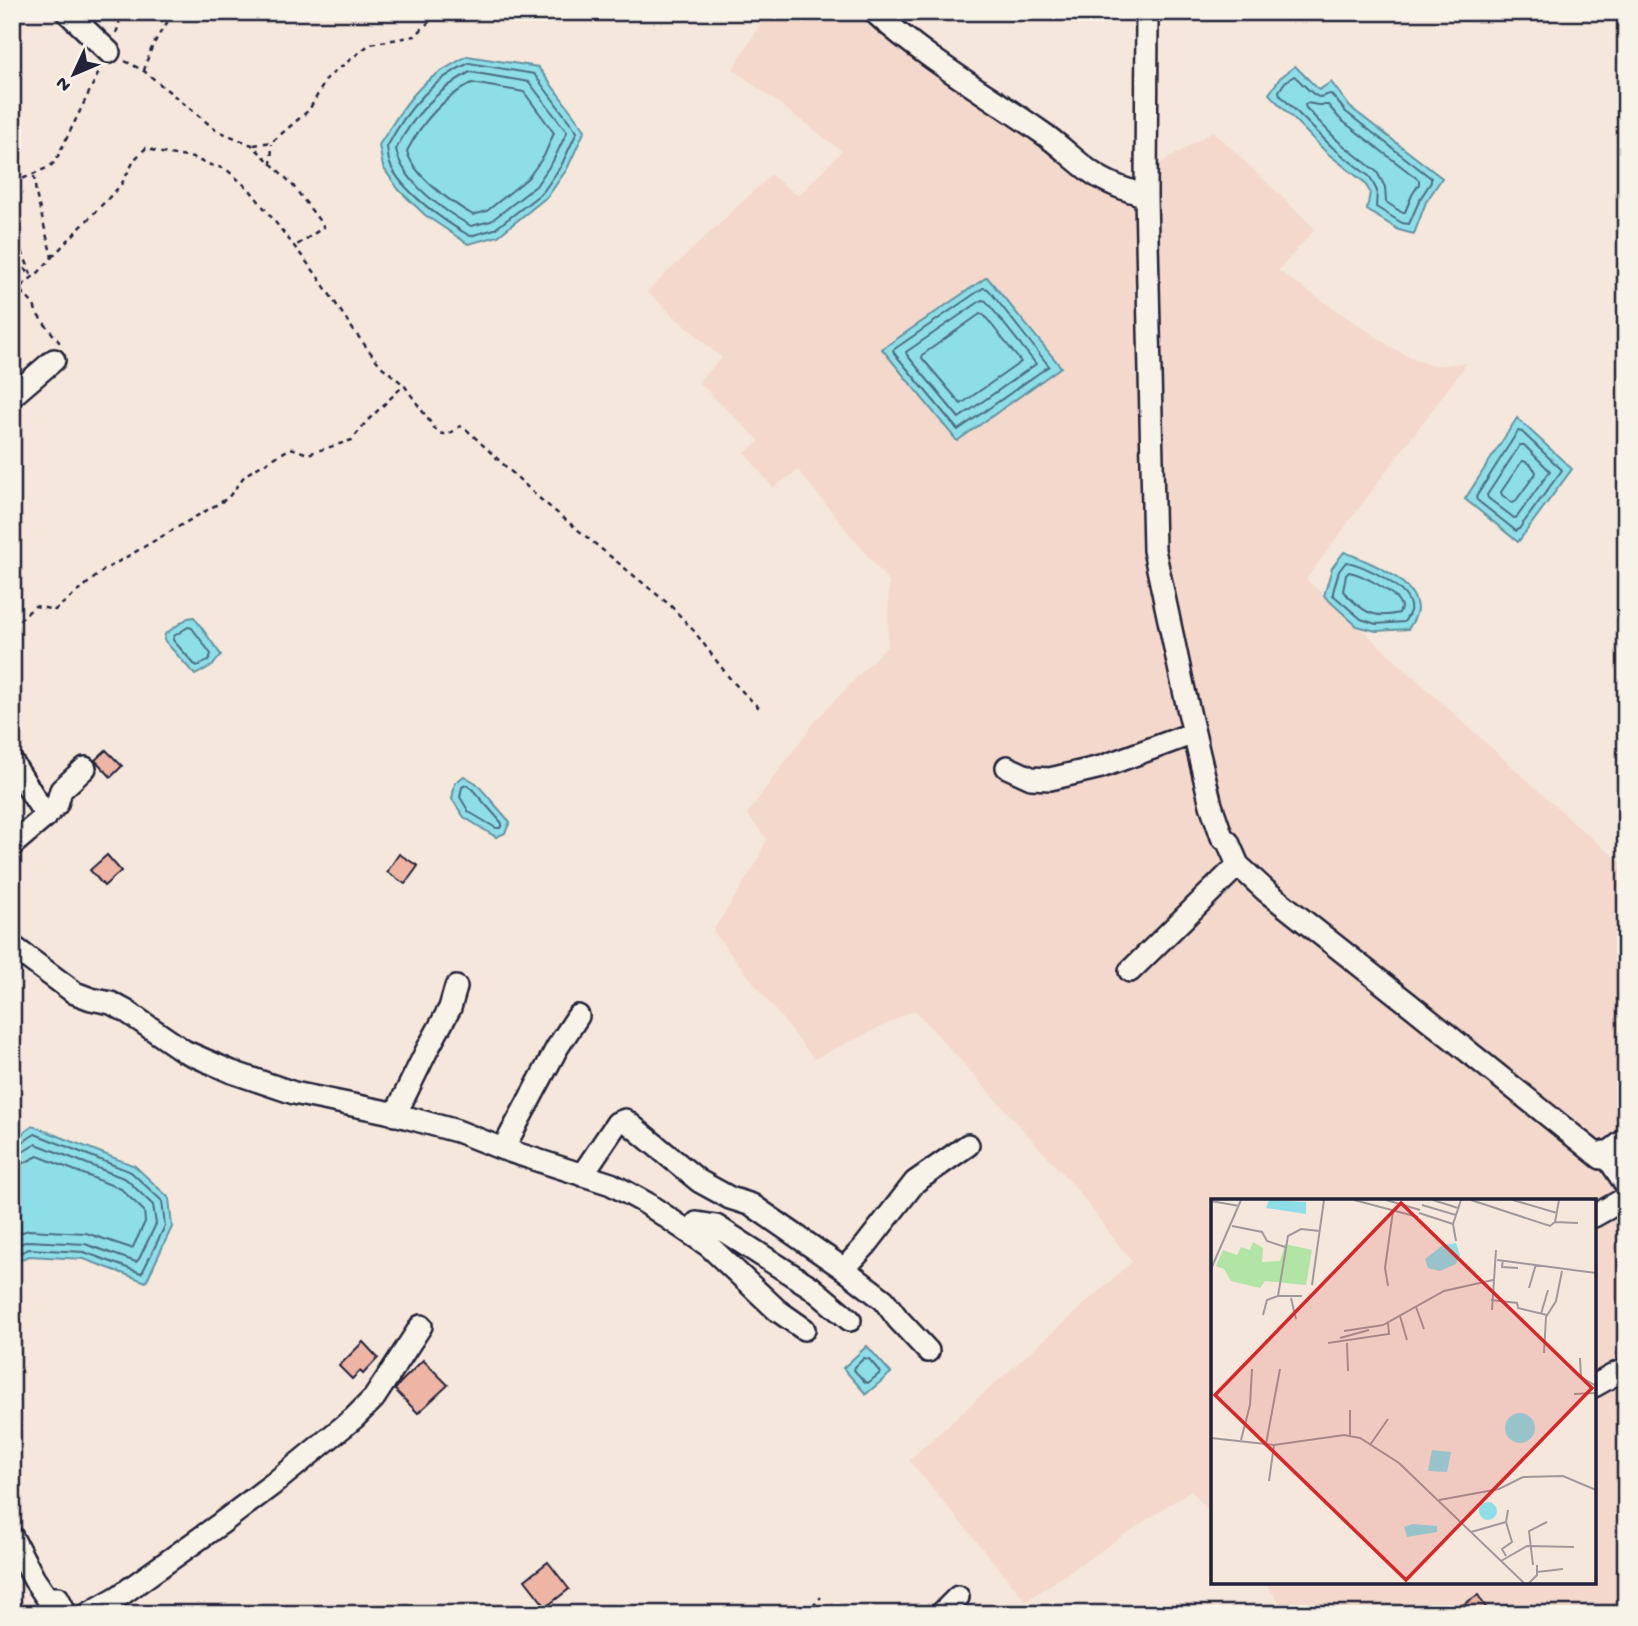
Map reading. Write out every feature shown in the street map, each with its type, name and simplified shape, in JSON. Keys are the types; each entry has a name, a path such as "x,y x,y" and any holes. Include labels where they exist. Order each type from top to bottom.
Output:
{"street":[{"path":"67,12 110,52"},
{"path":"874,12 918,48 1042,132 1093,173 1117,187 1146,196"},
{"path":"1147,12 1146,196 1154,550 1211,806 1222,837 1228,842 1238,865 1266,891 1601,1158"},
{"path":"12,396 54,360"},
{"path":"1007,767 1031,778 1050,779 1101,767 1194,733"},
{"path":"12,762 46,816"},
{"path":"12,845 46,816 57,804 61,790 85,768"},
{"path":"1130,971 1238,865"},
{"path":"12,946 75,993 111,1003 184,1051 232,1072 294,1093 457,1131 611,1184 691,1233 778,1310 804,1329"},
{"path":"395,1115 450,1008 456,987"},
{"path":"503,1149 557,1048 578,1016"},
{"path":"582,1175 617,1123 625,1120 699,1181 730,1198 752,1205 844,1269 884,1300 928,1351"},
{"path":"1601,1158 1626,1139"},
{"path":"844,1269 915,1182 968,1145"},
{"path":"1601,1158 1604,1152 1626,1185"},
{"path":"1596,1215 1626,1198"},
{"path":"691,1233 697,1223 716,1226 811,1287 850,1320"},
{"path":"88,1614 118,1597 220,1524 354,1418 374,1398 421,1326"},
{"path":"1596,1385 1626,1370"},
{"path":"12,1537 47,1598 62,1606"},
{"path":"941,1614 958,1597"}],"path":[{"path":"12,195 22,179 55,162 110,52 119,25 120,12"},
{"path":"144,71 149,51 175,12"},
{"path":"252,145 272,142 309,110 327,78 370,44 415,36 439,12"},
{"path":"110,52 144,71 216,130 252,145 291,183 324,226 295,247"},
{"path":"271,165 272,142"},
{"path":"54,360 61,353 62,346 37,314 34,304 21,291 24,284 121,185 135,159 146,148 193,158 226,169 250,190 316,274 381,366 404,385 439,433 448,435 460,426 467,430 539,498 671,606 731,680 760,709"},
{"path":"34,174 36,194 52,257"},
{"path":"12,223 32,277"},
{"path":"12,253 32,277"},
{"path":"12,627 35,606 55,610 104,570 228,498 245,475 291,448 308,454 352,440 366,422 404,385"},
{"path":"806,1614 821,1597"}],"shaded area":[{"path":"768,12 855,12 924,62 1053,147 1131,182 1213,131 1315,229 1278,271 1397,351 1431,366 1467,363 1306,579 1575,824 1626,867 1626,1614 1289,1614 1266,1584 1596,1584 1596,1199 1211,1199 1211,1515 1191,1490 1026,1601 909,1460 1132,1262 1075,1187 915,1010 814,1059 713,931 754,867 767,839 747,814 816,720 888,645 889,582 798,470 773,488 745,453 760,441 698,382 722,358 647,292 771,175 798,196 842,151 733,69"}],"water":[{"path":"467,56 538,67 585,130 567,169 548,196 498,236 468,244 425,215 399,190 383,167 379,145 406,104 422,86"},
{"path":"1295,66 1319,90 1331,82 1350,107 1442,178 1426,202 1414,234 1399,230 1367,210 1370,192 1364,182 1327,153 1269,94 1280,78"},
{"path":"987,277 1061,367 957,441 882,349"},
{"path":"1517,418 1572,469 1518,542 1465,499"},
{"path":"1344,552 1389,573 1408,589 1415,598 1417,609 1408,629 1376,631 1357,626 1324,596 1332,568"},
{"path":"194,617 221,655 213,665 195,675 164,640 165,634 188,618"},
{"path":"464,776 476,783 510,822 505,833 496,837 464,817 452,799 455,783"},
{"path":"33,1126 135,1166 169,1198 172,1227 146,1282 84,1259 29,1256 12,1263 12,1141"},
{"path":"867,1346 891,1373 866,1394 843,1368"}],"building":[{"path":"106,750 122,766 111,777 95,760"},
{"path":"399,854 418,866 405,884 387,872"},
{"path":"107,855 121,871 104,886 90,870"},
{"path":"363,1342 378,1358 363,1374 360,1371 352,1379 339,1366"},
{"path":"423,1360 448,1385 418,1413 395,1390"},
{"path":"548,1562 569,1589 546,1607 525,1580"},
{"path":"1478,1595 1490,1614 1449,1614"}]}
